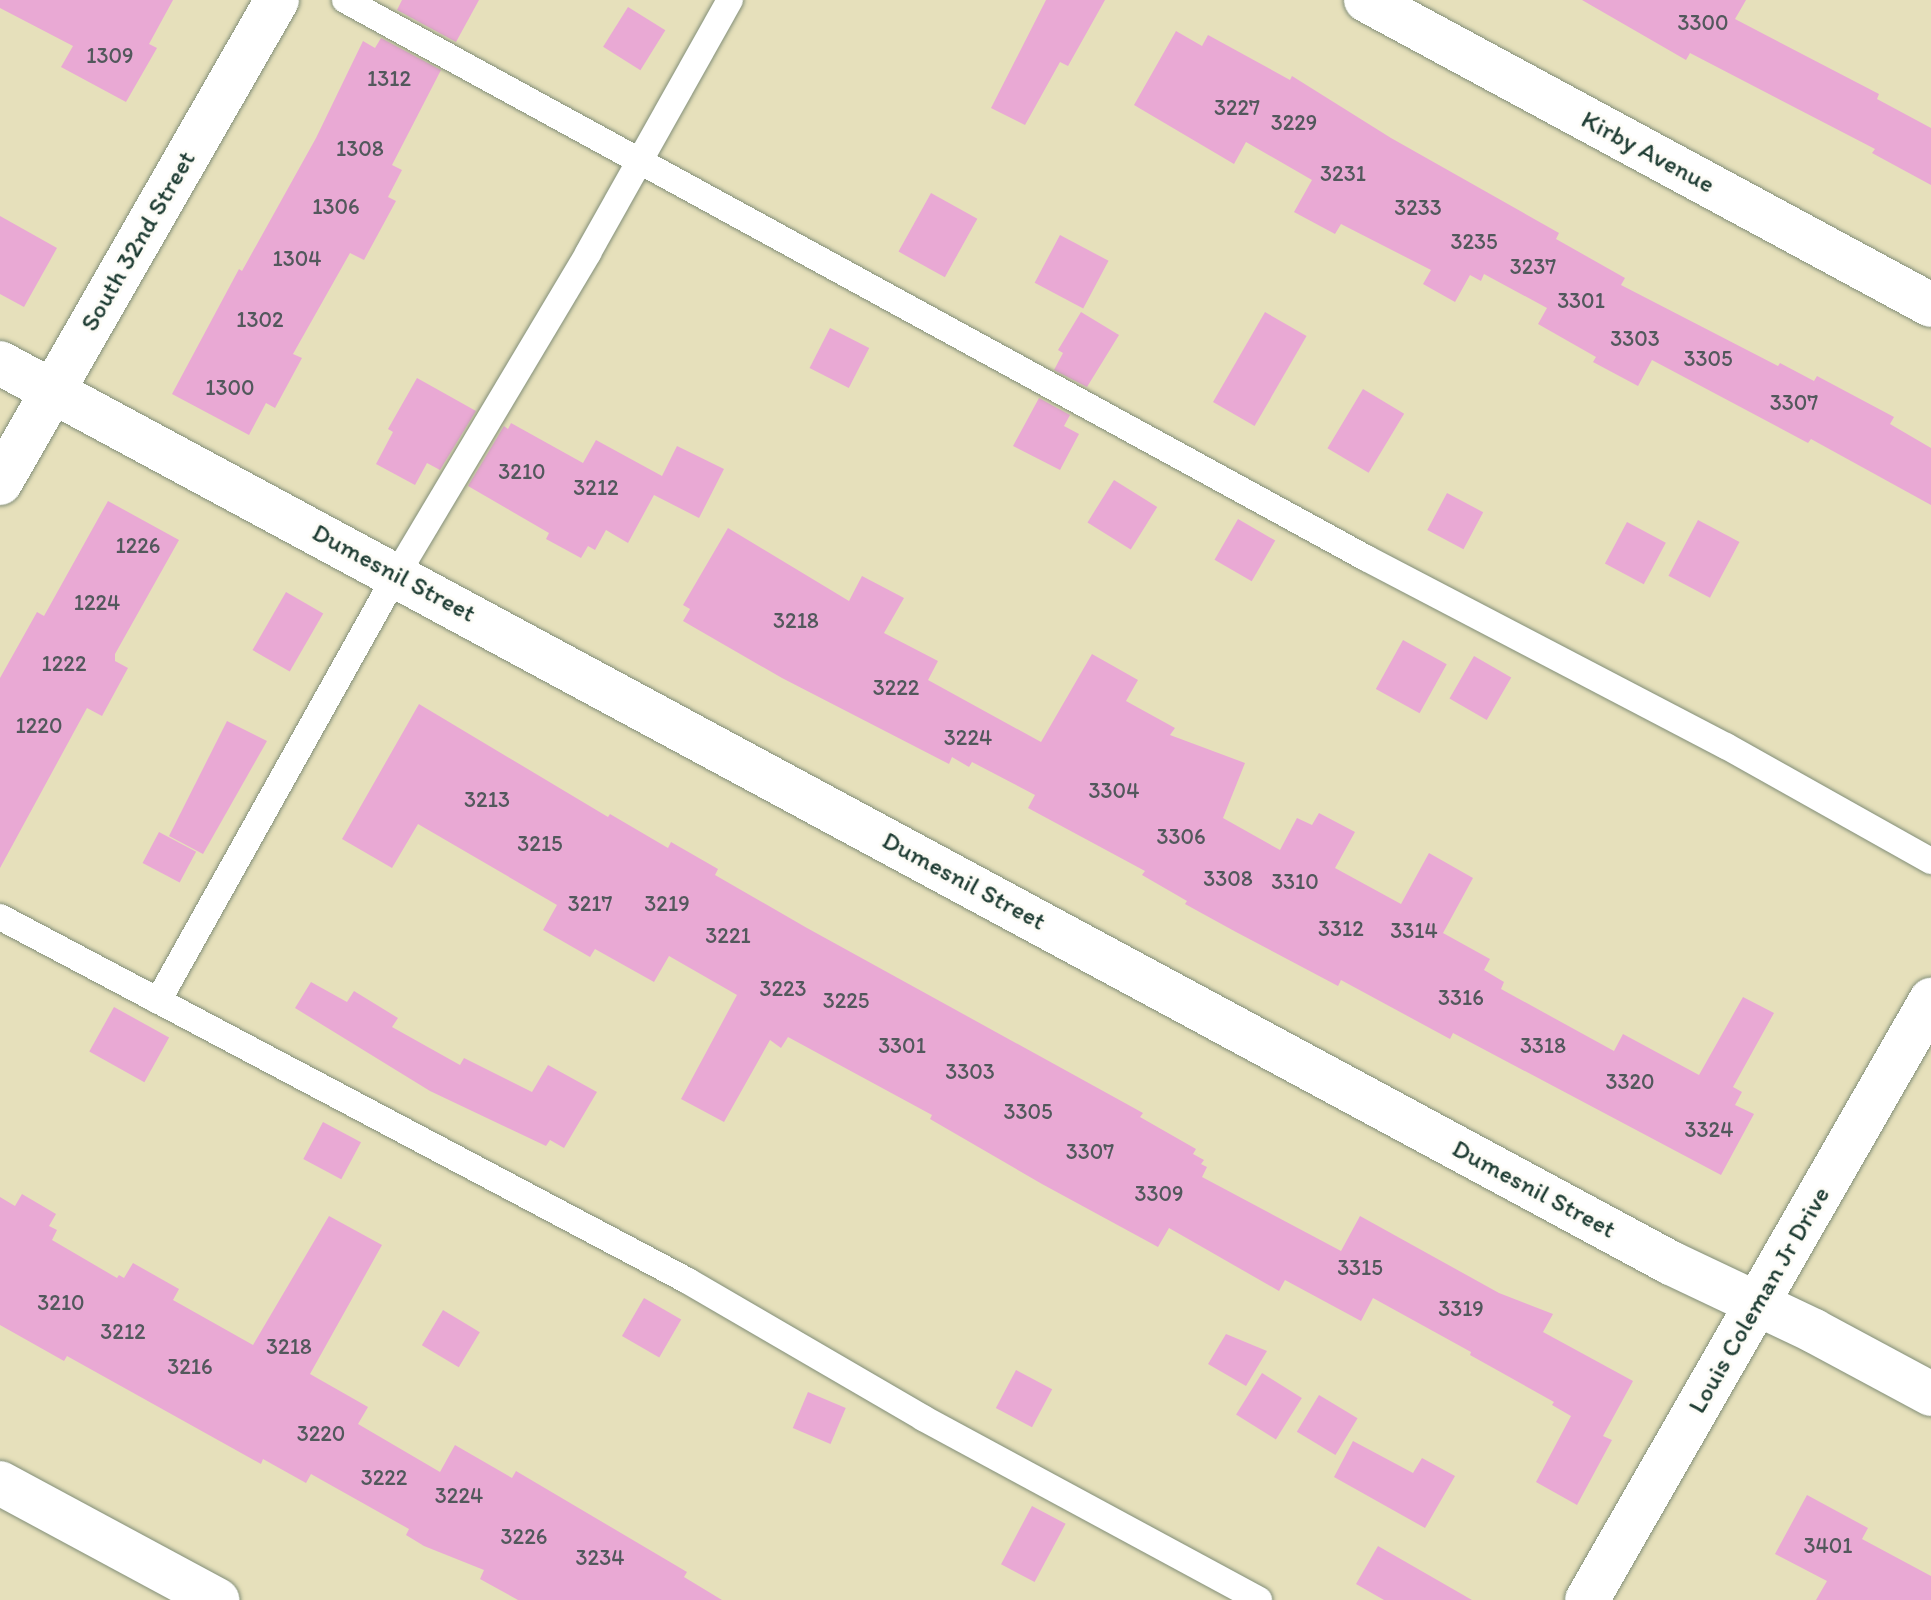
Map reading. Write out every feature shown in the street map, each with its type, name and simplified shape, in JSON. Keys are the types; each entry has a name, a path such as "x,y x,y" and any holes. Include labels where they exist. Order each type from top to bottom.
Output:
{"main road":[{"name":"South 32nd Street","path":"0,483 277,0"},
{"name":"Kirby Avenue","path":"1366,0 1931,305"},
{"name":"Dumesnil Street","path":"0,363 54,389 1643,1248 1931,1394"},
{"name":"Louis Coleman Jr Drive","path":"1587,1600 1931,1000"},
{"path":"0,1483 217,1600"}],"lane":[{"path":"345,0 1366,558 1726,746 1931,861"},
{"path":"158,1001 397,574 588,253 730,0"},
{"path":"0,917 688,1281 923,1418 1259,1600"}],"building":[{"path":"0,0 173,0 149,44 157,48 126,102 61,67 73,46 0,8"},
{"path":"402,0 479,0 456,42 397,10"},
{"path":"1046,0 1105,0 1068,66 1060,62 1025,125 991,108"},
{"path":"1582,0 1746,0 1735,19 1879,94 1877,99 1931,128 1931,185 1872,153 1875,149 1690,53 1686,60"},
{"path":"628,7 665,30 640,70 603,47"},
{"path":"1176,31 1202,46 1208,35 1290,80 1292,76 1391,138 1559,233 1556,239 1625,278 1621,285 1778,366 1780,363 1814,381 1817,376 1894,417 1890,424 1931,448 1931,505 1811,439 1808,443 1652,360 1638,386 1593,362 1596,357 1538,324 1547,308 1484,274 1481,281 1470,275 1455,302 1423,284 1431,270 1341,224 1335,234 1294,212 1312,180 1246,142 1234,164 1134,105"},
{"path":"381,38 441,70 392,165 402,170 388,197 396,201 364,260 350,253 293,354 302,358 275,408 266,403 249,435 172,394 239,269 242,271 316,138 363,41 375,48"},
{"path":"931,193 977,219 945,277 899,252"},
{"path":"0,216 57,248 24,307 0,294"},
{"path":"1060,235 1109,261 1083,309 1035,283"},
{"path":"1081,312 1119,335 1087,387 1054,370 1063,353 1058,350"},
{"path":"1265,312 1307,336 1255,426 1213,402"},
{"path":"830,328 869,348 849,388 810,368"},
{"path":"417,378 476,411 440,470 427,463 415,485 376,464 393,432 388,429"},
{"path":"1363,389 1404,414 1369,473 1327,448"},
{"path":"1039,398 1070,415 1064,426 1079,434 1060,470 1013,446"},
{"path":"511,423 583,463 596,440 662,476 677,446 724,469 699,518 654,495 628,543 606,530 595,550 588,546 581,558 546,539 549,533 468,486 504,426 508,429"},
{"path":"1114,480 1157,507 1131,549 1088,522"},
{"path":"1447,493 1483,512 1463,549 1427,530"},
{"path":"108,501 179,540 115,654 115,661 128,668 102,716 87,708 0,868 0,678 37,612 44,616"},
{"path":"1238,519 1275,540 1252,581 1214,560"},
{"path":"1698,520 1739,542 1710,598 1668,576"},
{"path":"1627,522 1666,543 1644,584 1605,563"},
{"path":"728,528 849,601 862,576 904,598 884,633 938,661 928,680 1041,742 1092,654 1138,680 1126,701 1175,728 1170,735 1245,763 1223,818 1280,850 1297,818 1312,825 1319,813 1355,832 1335,868 1401,904 1429,853 1473,878 1443,933 1490,959 1484,970 1504,982 1501,989 1614,1051 1623,1034 1699,1075 1743,997 1774,1013 1733,1087 1742,1092 1735,1105 1754,1114 1721,1175 1453,1033 1450,1039 1341,980 1338,986 1236,932 1185,904 1187,901 1142,875 1145,871 1028,808 1035,795 972,762 969,767 952,757 949,764 782,678 683,621 690,609 683,605"},
{"path":"286,592 323,614 290,672 253,650"},
{"path":"1403,640 1447,664 1420,713 1376,689"},
{"path":"1474,656 1511,677 1487,720 1450,698"},
{"path":"419,704 608,817 610,814 668,848 671,842 718,869 715,875 807,928 1143,1113 1140,1117 1196,1149 1193,1154 1204,1160 1201,1164 1207,1167 1202,1177 1341,1251 1360,1216 1499,1293 1553,1314 1543,1332 1633,1381 1603,1436 1612,1440 1577,1505 1536,1482 1571,1416 1552,1405 1554,1402 1470,1355 1471,1352 1373,1298 1361,1321 1285,1280 1279,1291 1169,1228 1158,1247 930,1119 932,1115 788,1037 781,1048 770,1040 724,1122 681,1099 737,995 669,956 654,982 595,949 590,957 543,930 557,905 418,824 392,868 342,839"},
{"path":"227,721 267,741 203,854 169,836"},
{"path":"159,832 196,852 180,883 143,863"},
{"path":"311,982 347,1002 354,991 398,1018 392,1027 460,1065 464,1058 532,1092 548,1065 597,1092 564,1148 550,1140 546,1146 430,1091 295,1008"},
{"path":"114,1007 169,1038 144,1082 89,1052"},
{"path":"323,1122 361,1142 341,1179 303,1159"},
{"path":"22,1194 56,1214 49,1226 57,1230 52,1240 117,1278 119,1275 124,1278 133,1263 179,1289 173,1300 253,1345 329,1216 382,1245 310,1374 368,1407 358,1424 440,1472 455,1445 512,1478 516,1471 687,1572 684,1577 722,1600 518,1600 480,1579 484,1570 424,1546 406,1535 409,1529 311,1474 306,1483 263,1459 261,1464 67,1356 64,1361 0,1325 0,1197 15,1206"},
{"path":"644,1298 681,1320 659,1358 622,1336"},
{"path":"443,1310 480,1332 459,1367 422,1345"},
{"path":"1226,1334 1267,1351 1246,1386 1208,1364"},
{"path":"1016,1370 1052,1389 1032,1427 996,1408"},
{"path":"1262,1373 1302,1398 1276,1439 1236,1415"},
{"path":"808,1392 846,1408 831,1444 793,1428"},
{"path":"1319,1395 1358,1418 1335,1455 1297,1432"},
{"path":"1353,1441 1413,1473 1422,1458 1455,1476 1425,1528 1334,1477"},
{"path":"1807,1495 1868,1528 1862,1539 1931,1576 1931,1600 1816,1600 1827,1581 1775,1554"},
{"path":"1032,1506 1066,1524 1035,1582 1001,1564"},
{"path":"1378,1546 1472,1600 1384,1600 1356,1584"}]}
